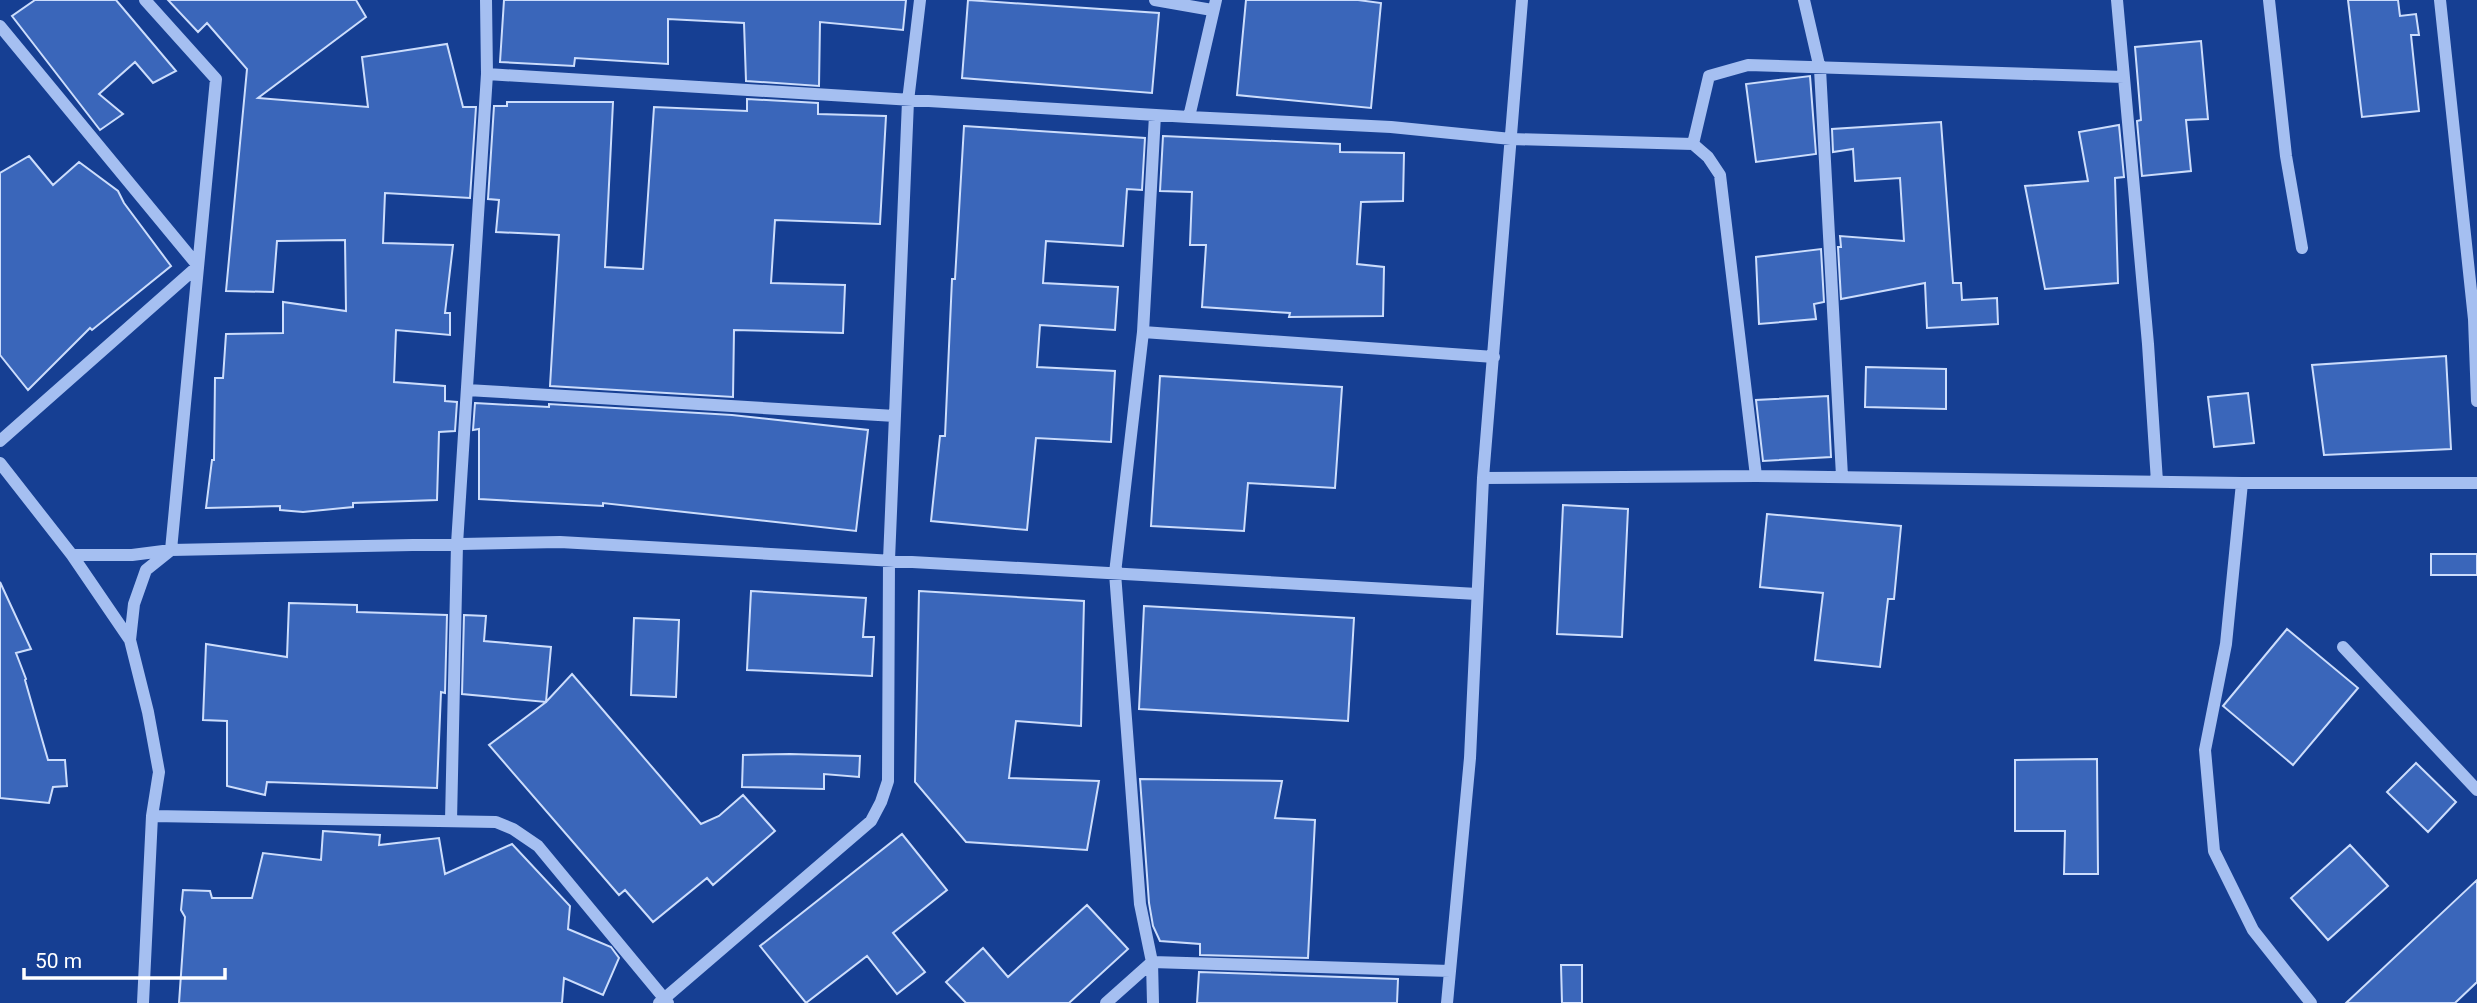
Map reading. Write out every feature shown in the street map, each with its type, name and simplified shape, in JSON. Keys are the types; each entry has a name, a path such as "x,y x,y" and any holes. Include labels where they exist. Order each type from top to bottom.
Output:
{"street":[{"path":"130,640 134,604 146,570 171,550 216,79 145,0"},
{"path":"451,821 457,544 487,74 486,0"},
{"path":"152,816 496,822 513,829 538,846 664,1001 870,821 881,802 888,781 889,560 908,101 920,0"},
{"path":"1154,0 1214,5 1188,117"},
{"path":"1447,1003 1470,758 1483,478 1522,0"},
{"path":"1804,0 1820,69 1842,476"},
{"path":"2117,0 2148,344 2157,482"},
{"path":"2269,0 2286,156 2302,248"},
{"path":"2440,0 2474,319 2477,401"},
{"path":"0,26 198,266"},
{"path":"1693,144 1709,76 1748,65 2124,78"},
{"path":"487,74 908,101 1391,127 1511,139 1693,144 1708,157 1720,174 1756,475"},
{"path":"1153,1003 1152,962 1140,904 1115,573 1143,332 1155,115"},
{"path":"0,441 198,266"},
{"path":"1143,332 1494,357"},
{"path":"467,390 895,416"},
{"path":"0,463 72,555 130,640 148,712 159,772 152,816 143,1003"},
{"path":"1483,478 1756,475 2242,484 2477,483"},
{"path":"2242,484 2226,644 2205,750 2214,851 2253,930 2311,1003"},
{"path":"72,555 132,555 171,550 561,542 1477,594"},
{"path":"2343,647 2477,790"},
{"path":"1106,1003 1152,962 1450,971"}],"building":[{"path":"35,0 116,0 176,71 153,83 135,62 99,94 123,114 100,130 12,16"},
{"path":"168,0 356,0 366,17 258,98 368,107 362,57 447,44 463,107 476,107 470,198 385,193 383,243 453,245 445,313 450,313 450,335 396,330 394,382 445,386 445,401 457,402 455,431 439,432 437,500 353,503 353,507 303,512 280,510 280,506 206,508 214,460 215,378 223,378 226,334 283,333 283,302 346,311 345,240 277,241 273,292 226,291 247,69 207,23 198,32"},
{"path":"504,0 906,0 903,30 820,22 819,86 746,81 744,23 668,19 668,64 575,58 574,66 500,62"},
{"path":"968,0 1159,13 1152,93 962,78"},
{"path":"1246,0 1358,0 1381,3 1371,108 1237,95"},
{"path":"2348,0 2398,0 2400,16 2416,14 2419,35 2411,35 2419,111 2362,117"},
{"path":"2201,41 2208,119 2186,120 2191,171 2142,176 2135,47"},
{"path":"1810,76 1816,154 1756,162 1746,84"},
{"path":"747,99 818,103 818,114 886,116 880,224 775,220 771,283 845,285 843,333 734,330 733,397 550,386 559,235 496,232 499,200 488,199 494,106 507,106 507,102 613,102 605,267 643,269 654,107 747,111"},
{"path":"1941,122 1953,283 1961,283 1962,300 1997,298 1998,324 1927,328 1925,283 1841,299 1838,247 1841,247 1840,236 1904,241 1900,178 1855,181 1853,149 1833,152 1832,129"},
{"path":"2119,125 2124,177 2115,178 2118,283 2045,289 2025,186 2088,181 2079,132"},
{"path":"964,126 1145,138 1142,190 1127,189 1123,246 1046,241 1043,283 1118,287 1115,330 1040,325 1037,367 1115,371 1111,442 1036,438 1027,530 931,521 940,436 945,436 952,279 955,279"},
{"path":"1163,136 1340,144 1340,152 1404,153 1403,201 1361,202 1357,264 1384,267 1383,316 1289,317 1290,313 1202,307 1206,245 1190,245 1192,192 1160,191"},
{"path":"29,156 53,185 79,162 118,191 171,266 92,330 90,328 28,390 0,355 0,173"},
{"path":"1821,249 1824,302 1814,304 1816,319 1759,324 1756,257"},
{"path":"2446,356 2451,449 2324,455 2312,365"},
{"path":"1866,367 1946,369 1946,409 1865,407"},
{"path":"1160,376 1342,387 1335,488 1248,483 1244,531 1151,526"},
{"path":"2248,393 2254,443 2214,447 2208,397"},
{"path":"1828,396 1831,457 1763,461 1756,400"},
{"path":"475,403 549,407 549,404 732,415 868,430 856,531 603,503 603,506 479,499 479,429 473,430"},
{"path":"1563,505 1628,509 1622,637 1557,634"},
{"path":"1767,514 1901,526 1894,599 1888,599 1880,667 1815,660 1823,593 1760,587"},
{"path":"2431,554 2477,554 2477,575 2431,575"},
{"path":"0,582 31,649 16,653 26,679 48,760 65,760 67,786 53,787 49,803 0,798"},
{"path":"751,591 866,598 863,637 874,637 872,676 747,670"},
{"path":"919,591 1084,601 1081,726 1016,721 1009,778 1099,781 1087,850 966,842 915,782"},
{"path":"289,603 357,605 357,612 447,615 445,693 441,692 437,788 267,782 265,795 227,786 227,721 203,720 206,644 287,657"},
{"path":"1144,606 1354,618 1348,721 1139,709"},
{"path":"464,615 486,616 484,641 551,647 546,702 462,694"},
{"path":"634,618 679,620 676,697 631,695"},
{"path":"2287,629 2358,688 2293,765 2223,706"},
{"path":"572,674 701,824 719,816 743,795 775,831 713,885 707,878 653,922 625,890 619,895 489,745 546,702"},
{"path":"743,755 860,756 859,777 824,774 824,789 742,787"},
{"path":"2097,759 2098,874 2064,874 2065,831 2015,831 2015,760"},
{"path":"2416,763 2456,802 2428,832 2387,792"},
{"path":"1140,779 1282,781 1275,818 1315,820 1308,958 1200,955 1200,944 1160,941 1153,926 1149,903"},
{"path":"323,831 380,835 379,845 439,838 445,874 512,844 570,906 568,929 611,947 619,958 603,995 564,978 562,1003 179,1003 185,917 181,910 183,890 210,891 212,898 252,898 263,853 321,860"},
{"path":"902,834 947,890 893,933 925,972 897,994 867,956 806,1003 760,946"},
{"path":"2350,845 2388,886 2328,940 2291,898"},
{"path":"2477,880 2477,982 2455,1003 2346,1003"},
{"path":"1087,905 1128,949 1069,1003 966,1003 946,982 983,948 1008,977"},
{"path":"1561,965 1582,965 1582,1003 1562,1003"},
{"path":"1199,972 1398,979 1397,1003 1197,1003"}]}
